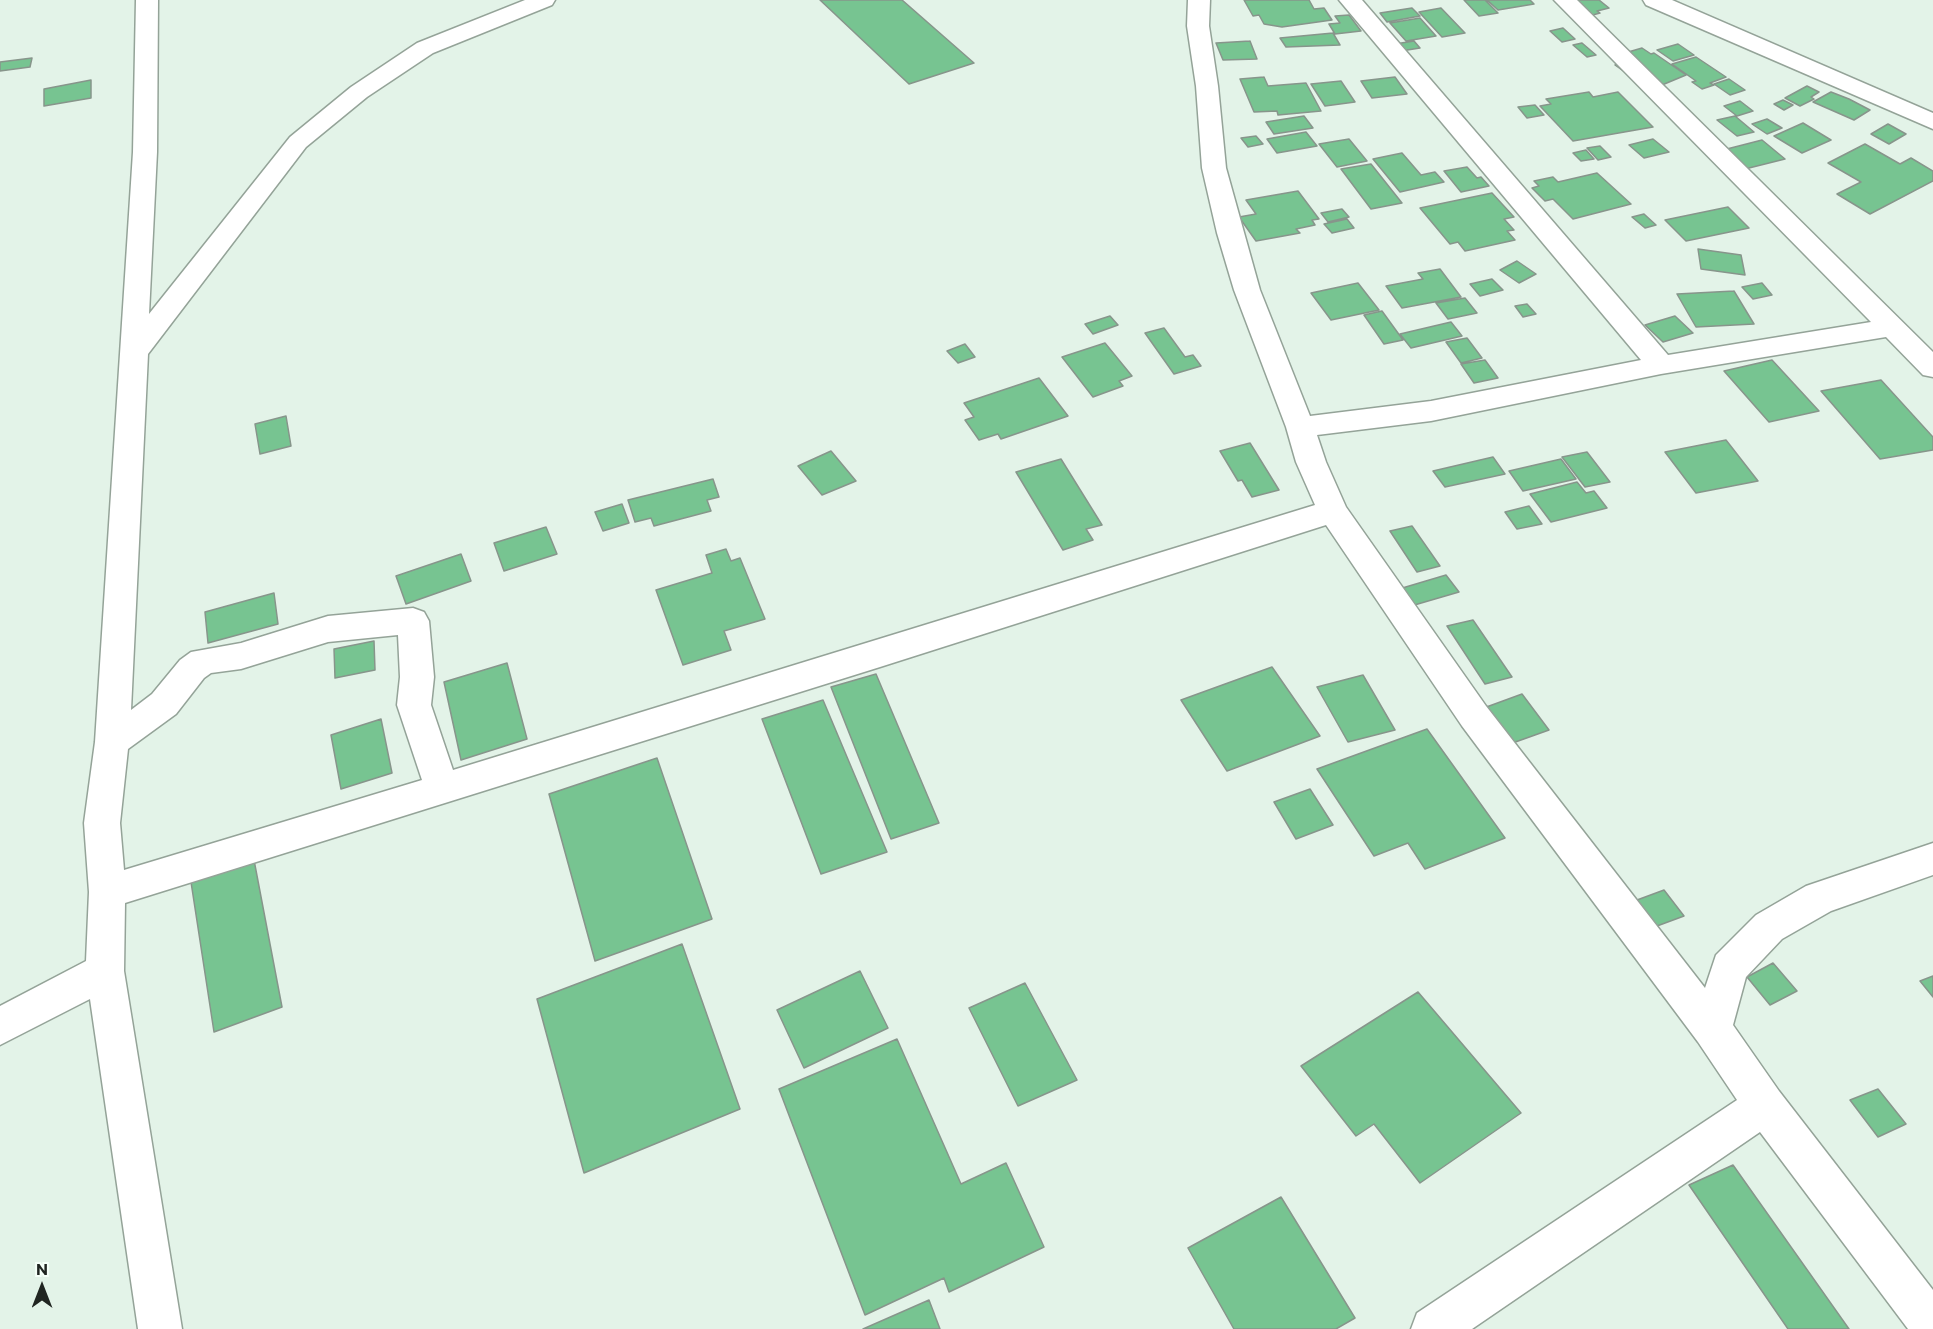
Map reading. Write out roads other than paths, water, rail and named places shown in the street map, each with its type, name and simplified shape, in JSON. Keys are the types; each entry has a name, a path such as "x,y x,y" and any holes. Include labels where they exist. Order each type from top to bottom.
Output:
{"street":[{"path":"147,0 145,152 112,742 102,823 107,892 105,971 160,1329"},
{"path":"132,356 298,142 359,92 425,48 543,0"},
{"path":"1199,0 1198,26 1216,178 1247,290 1300,427 1311,462 1333,511 1474,716 1712,1029 1764,1105 1933,1326"},
{"path":"1350,0 1661,365"},
{"path":"1565,0 1933,368"},
{"path":"1654,0 1933,122"},
{"path":"1300,427 1431,411 1661,365 1893,327"},
{"path":"107,892 880,654 1333,511"},
{"path":"112,742 164,704 192,669 203,661 241,656 328,629 412,621 417,676 414,705 442,789"},
{"path":"1712,1029 1730,968 1769,927 1819,898 1933,859"},
{"path":"0,1026 105,971"},
{"path":"1433,1329 1764,1105"}]}
